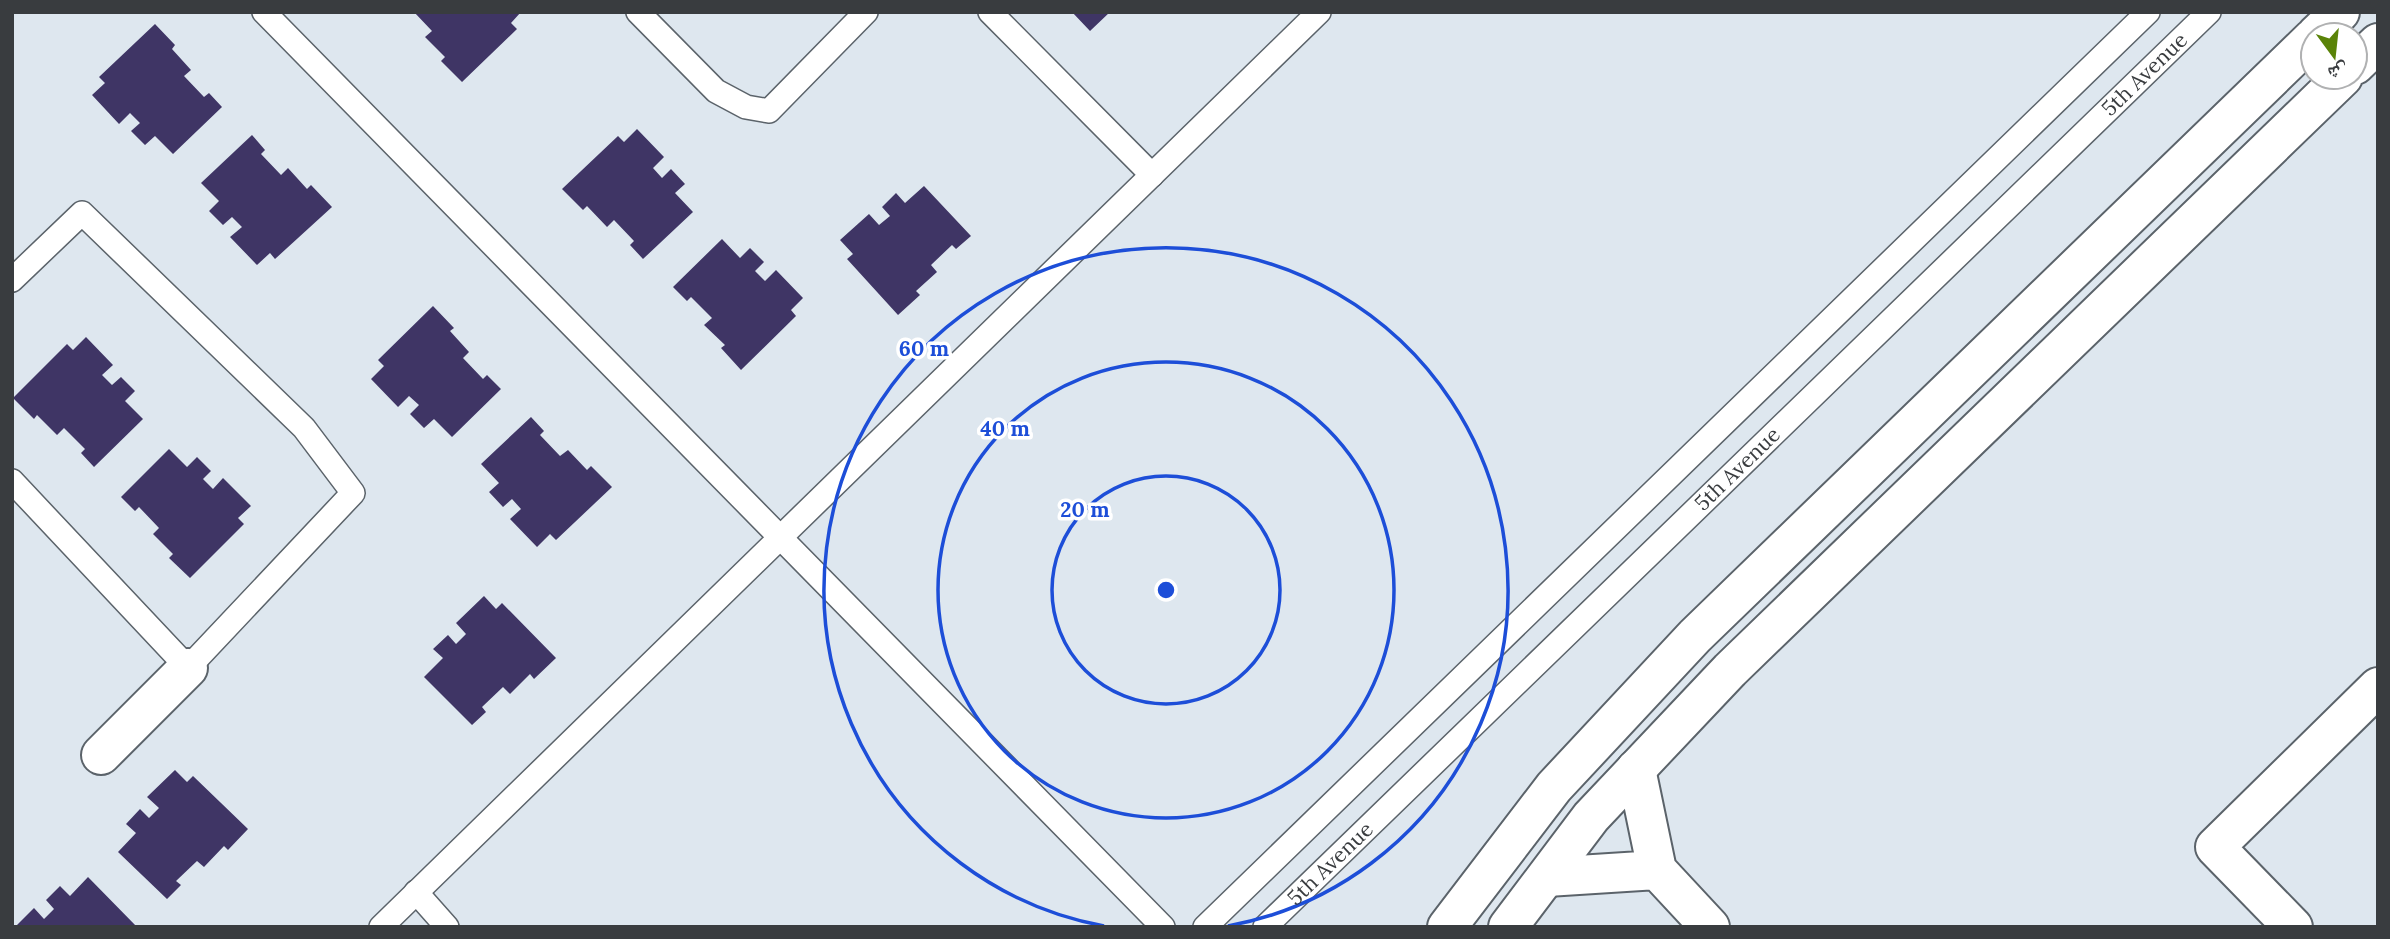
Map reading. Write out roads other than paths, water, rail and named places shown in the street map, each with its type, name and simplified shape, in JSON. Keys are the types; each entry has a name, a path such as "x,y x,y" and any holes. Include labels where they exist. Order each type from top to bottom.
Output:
{"main road":[{"path":"1447,927 1554,787 1695,636 2299,52"},
{"path":"1508,927 1591,817 1730,670 2329,91"},
{"path":"101,755 188,668"},
{"path":"2293,927 2215,847 2378,687"},
{"path":"1636,769 1657,870 1710,927"},
{"path":"1547,877 1657,870"}],"lane":[{"path":"264,12 1163,927"},
{"path":"638,12 716,91 746,107 769,111 866,12"},
{"path":"990,12 1152,175"},
{"path":"381,927 1319,12"},
{"name":"5th Avenue","path":"1205,927 2148,12"},
{"name":"5th Avenue","path":"1265,927 2209,12"},
{"path":"12,280 82,213 303,428 353,493 188,668 12,481"},
{"path":"416,892 447,927"}]}
